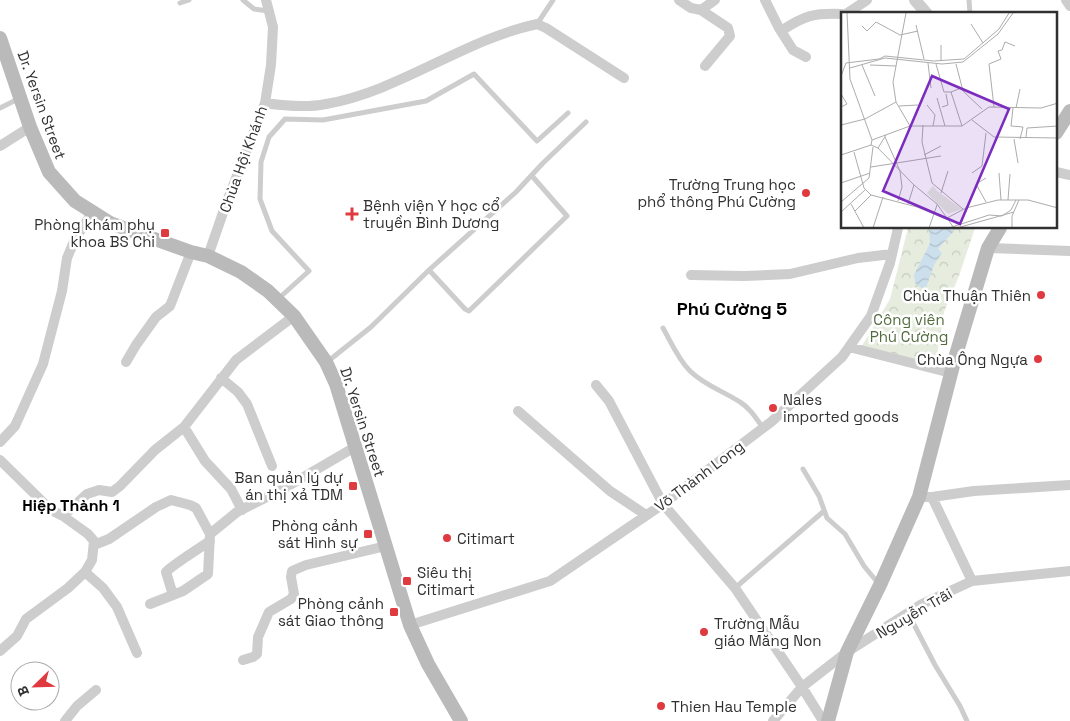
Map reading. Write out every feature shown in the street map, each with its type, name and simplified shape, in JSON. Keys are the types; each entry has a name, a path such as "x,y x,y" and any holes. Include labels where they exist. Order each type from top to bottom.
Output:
{"main road":[{"name":"Dr. Yersin Street","path":"0,38 30,128 49,172 75,201 110,223 191,252 208,256 241,272 277,299 294,316 326,362 336,384 410,625 428,664 461,721"},
{"path":"1058,126 1070,111"},
{"path":"828,721 847,652 926,497 951,373 988,248 999,229"}],"street":[{"name":"Chùa Hội Khánh","path":"208,256 229,195 265,104 271,65 273,27 266,0"},
{"path":"680,0 691,8 702,10 728,28 730,36 724,46 705,66"},
{"path":"702,10 715,0"},
{"path":"765,0 793,50 806,56"},
{"path":"849,12 866,0"},
{"path":"915,0 925,12"},
{"path":"1066,0 1070,6"},
{"path":"781,31 811,15 823,13 841,14"},
{"path":"265,104 308,106 324,105 350,99 492,38 537,24 624,78"},
{"path":"0,146 30,128"},
{"path":"0,442 15,426 43,364 62,290 67,258 75,239 92,213"},
{"name":"Võ Thành Long","path":"410,625 550,581 663,504 763,428 842,357 871,316 892,254 898,229"},
{"path":"988,248 1070,251"},
{"path":"126,362 156,317 170,306 191,252"},
{"path":"692,274 744,276 790,274 858,258 892,254"},
{"path":"63,516 87,494 99,490 112,492 120,486 155,450 184,427 236,360 294,316"},
{"path":"849,346 951,373"},
{"path":"221,378 238,392 246,404 272,466"},
{"path":"596,385 609,401 663,504 735,588 823,721"},
{"path":"518,411 610,491 646,515"},
{"path":"184,427 205,461 230,489 242,510"},
{"path":"173,595 166,572 169,568 178,564 242,510 283,489 355,447"},
{"path":"0,460 51,510 63,516 94,540 92,560 86,572 26,619 17,636 0,651"},
{"path":"972,581 926,497 974,491 1070,485"},
{"path":"94,545 109,539 156,507 171,500 190,504 196,508 210,537 208,574 183,591 150,604"},
{"path":"244,660 254,657 256,654 258,637 269,612 291,599 294,594 290,577 292,571 306,565 386,546"},
{"name":"Nguyễn Trãi","path":"773,721 802,687 847,652 922,604 972,581 1070,571"},
{"path":"86,572 103,588 117,606 137,653"},
{"path":"65,721 77,706 96,690"}],"lane":[{"path":"180,3 189,0"},
{"path":"243,0 254,9 268,11"},
{"path":"537,24 552,0"},
{"path":"277,299 310,271 272,231 260,199 261,162 269,137 285,119 323,120 426,101 474,74 537,141 568,112"},
{"path":"0,108 21,98"},
{"path":"326,362 370,327 532,176 586,122"},
{"path":"429,270 469,311 567,216 532,176"},
{"path":"662,328 683,363 690,371 709,386 748,408 763,428"},
{"path":"803,469 814,485 827,518 845,534 864,566 880,585"},
{"path":"735,588 824,511"},
{"path":"908,613 967,721"}],"green space":[{"name":"Công viên Phú Cường","path":"908,229 975,229 959,276 944,312 935,368 860,349 890,299"}],"water":[{"path":"929,229 954,229 938,249 942,253 934,265 926,288 920,287 915,283 914,275 930,243"}],"place":[{"name":"Trường Trung học phổ thông Phú Cường","path":"806,193"},
{"name":"Bệnh viện Y học cổ truyền Bình Dương","path":"352,214"},
{"name":"Phòng khám phụ khoa BS Chi","path":"165,233"},
{"name":"Chùa Thuận Thiên","path":"1041,295"},
{"name":"Chùa Ông Ngựa","path":"1038,359"},
{"name":"Nales imported goods","path":"773,408"},
{"name":"Ban quản lý dự án thị xả TDM","path":"353,486"},
{"name":"Phòng cảnh sát Hình sự","path":"368,534"},
{"name":"Citimart","path":"447,538"},
{"name":"Siêu thị Citimart","path":"407,581"},
{"name":"Phòng cảnh sát Giao thông","path":"394,612"},
{"name":"Trường Mẫu giáo Măng Non","path":"704,632"},
{"name":"Thien Hau Temple","path":"661,706"}],"district":[{"name":"Phú Cường 5","path":"732,308"},
{"name":"Hiệp Thành 1","path":"71,505"}]}
